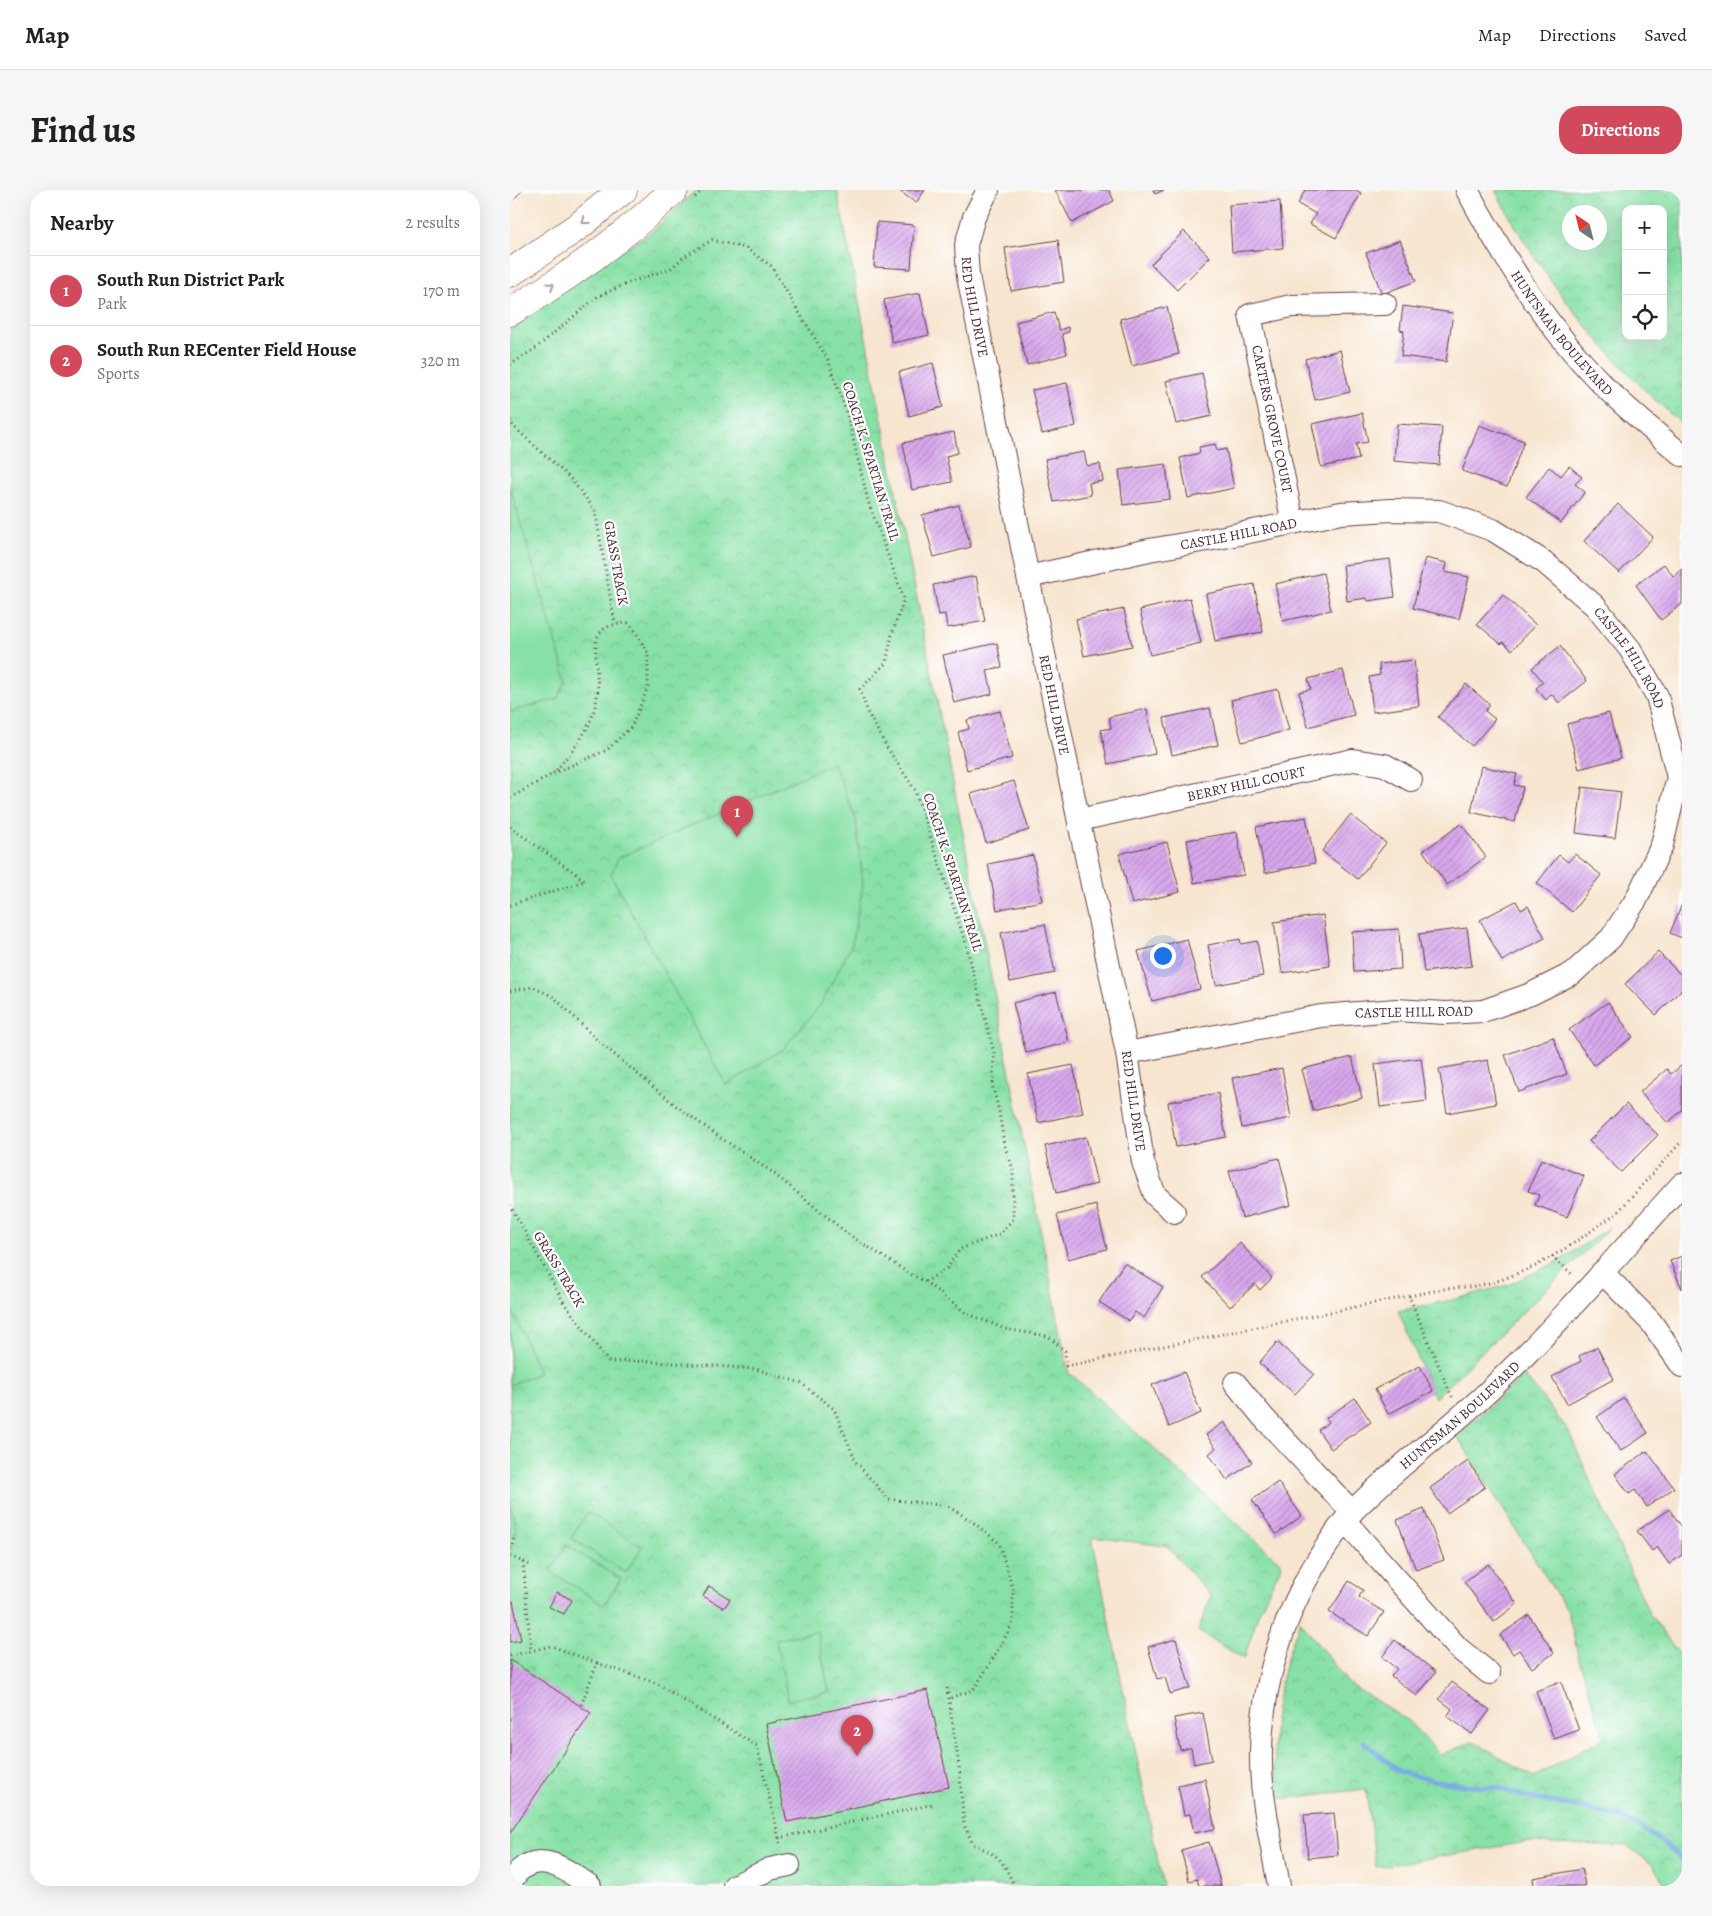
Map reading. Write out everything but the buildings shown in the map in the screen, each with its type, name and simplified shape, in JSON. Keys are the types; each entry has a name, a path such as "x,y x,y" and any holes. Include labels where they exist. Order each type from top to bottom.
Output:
{"highway":[{"path":"510,272 580,225 623,190"},
{"path":"510,312 588,262 674,190"}],"street":[{"name":"RED HILL DRIVE","path":"988,190 974,217 966,245 968,276 1028,577 1127,1053 1143,1162 1155,1195 1174,1212"},
{"name":"HUNTSMAN BOULEVARD","path":"1467,190 1534,301 1572,351 1610,392 1682,455"},
{"name":"CARTERS GROVE COURT","path":"1294,524 1250,315 1291,306 1385,304"},
{"name":"CASTLE HILL ROAD","path":"1028,577 1149,550 1294,524 1341,513 1391,510 1439,511 1493,530 1544,562 1595,606 1630,649 1657,696 1680,776 1662,845 1636,900 1611,938 1573,973 1531,994 1483,1011 1445,1013 1396,1010 1322,1016 1127,1053"},
{"name":"BERRY HILL COURT","path":"1079,820 1353,760 1385,765 1411,780"},
{"name":"HUNTSMAN BOULEVARD","path":"1279,1886 1264,1800 1261,1760 1263,1720 1272,1665 1288,1615 1305,1580 1348,1516 1380,1485 1496,1385 1682,1184"},
{"path":"1595,1280 1651,1322 1682,1366"},
{"path":"1234,1383 1458,1648 1489,1672"},
{"path":"510,1883 520,1870 540,1862 564,1868 590,1886"},
{"path":"734,1886 770,1869 789,1865"}],"path":[{"name":"COACH K. SPARTIAN TRAIL","path":"510,365 536,348 598,296 636,280 670,269 685,256 712,240 746,248 771,266 828,360 848,414 868,501 904,599 892,634 886,663 860,689 868,713 888,749 915,790 949,888 966,944 994,1053 993,1088 1004,1144 1013,1169 1013,1220 1000,1234 960,1249 947,1268 926,1282"},
{"name":"GRASS TRACK","path":"510,420 513,426 570,478 595,510 615,624"},
{"path":"510,798 554,773 607,750 632,726 648,688 648,653 634,629 628,624 615,624 605,628 598,636 596,658 598,697 587,731 554,773"},
{"path":"510,827 586,881 510,905"},
{"path":"510,991 533,987 554,997 597,1040 675,1105 772,1172 848,1234 926,1282 966,1313 1005,1329 1048,1336 1065,1351 1066,1366 1444,1289 1477,1286 1501,1280 1536,1266 1618,1212 1682,1141"},
{"name":"GRASS TRACK","path":"510,1205 564,1303 609,1362 644,1361 756,1369 801,1383 834,1409 856,1462 888,1499 948,1506 1000,1543 1013,1588 1013,1623 973,1690 950,1698"},
{"path":"1552,1256 1595,1280"},
{"path":"1409,1296 1461,1416"},
{"path":"510,1549 513,1545 514,1535"},
{"path":"510,1556 532,1566"},
{"path":"523,1562 531,1651"},
{"path":"510,1656 551,1646 656,1683 757,1746 782,1851 789,1865"},
{"path":"581,1706 597,1663"},
{"path":"947,1688 959,1765 964,1825 973,1844 994,1853 1006,1865 1014,1886"},
{"path":"779,1838 934,1804"}],"green space":[{"path":"696,190 837,190 1069,1375 1072,1375 1282,1564 1259,1612 1244,1659 1198,1631 1211,1596 1167,1546 1092,1537 1163,1886 510,1886 510,323 654,230"},
{"path":"1495,190 1682,190 1682,424 1627,372 1601,344 1533,255"},
{"path":"510,487 567,681 557,699 510,712"},
{"path":"834,763 856,820 863,884 852,944 821,1004 782,1050 726,1085 611,875 618,858"},
{"path":"1610,1227 1435,1398 1398,1311 1452,1300 1508,1285 1561,1260"},
{"path":"510,1305 539,1373 510,1385"},
{"path":"1524,1375 1568,1430 1649,1613 1682,1658 1682,1886 1666,1886 1652,1864 1627,1846 1527,1842 1376,1867 1366,1789 1278,1799 1274,1729 1281,1682 1289,1651 1300,1621 1348,1683 1408,1721 1441,1755 1473,1741 1534,1777 1604,1738 1578,1656 1568,1612 1457,1436"},
{"path":"510,1500 517,1534 510,1536"},
{"path":"588,1512 642,1547 626,1573 571,1538"},
{"path":"566,1545 621,1579 604,1605 550,1571"},
{"path":"817,1631 829,1692 788,1700 776,1640"}],"waterway":[{"path":"1364,1742 1400,1772 1469,1786 1499,1788 1529,1798 1621,1817 1664,1843 1682,1860"}],"place":[{"name":"South Run District Park","path":"737,837"},
{"name":"South Run RECenter Field House","path":"857,1756"}]}
